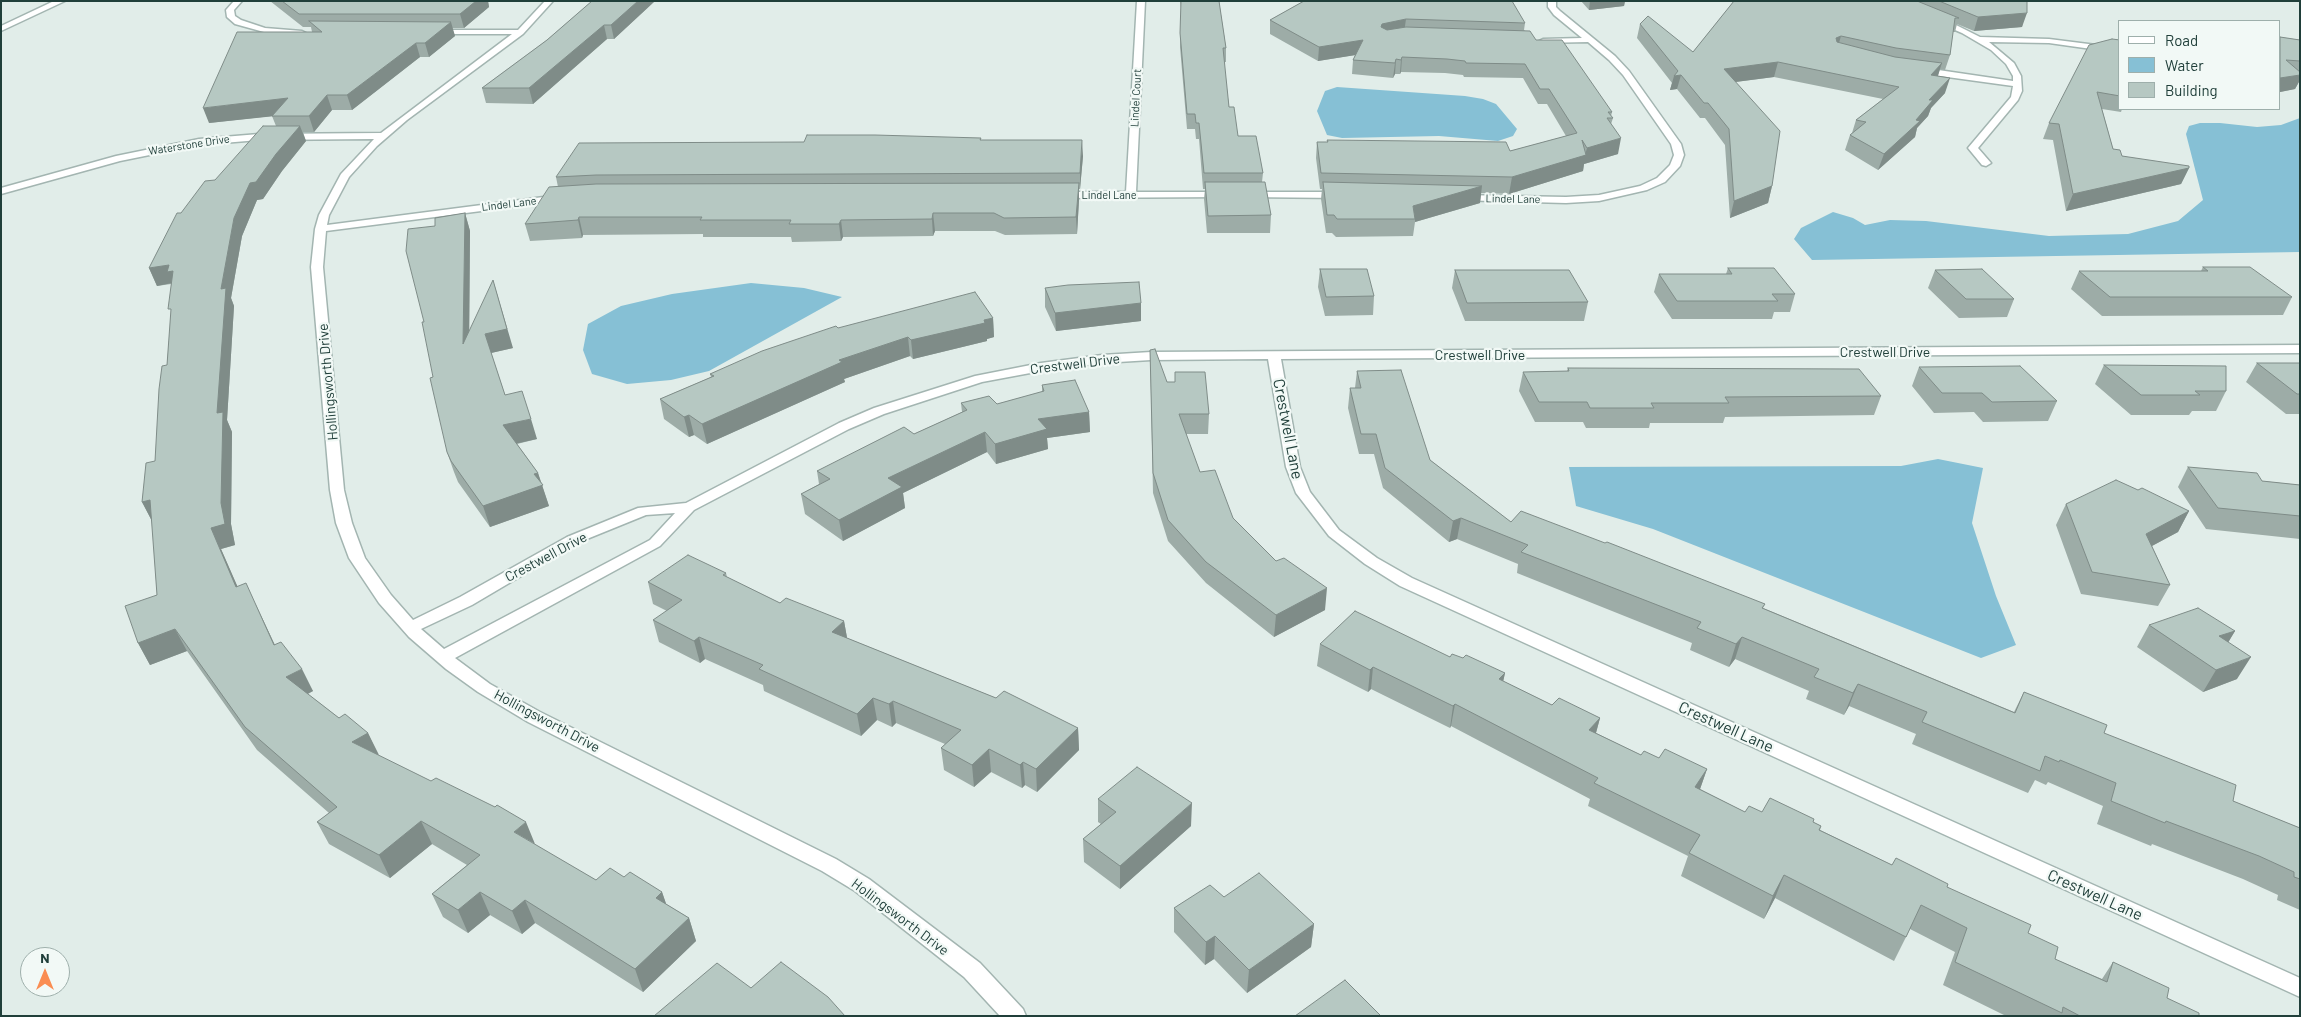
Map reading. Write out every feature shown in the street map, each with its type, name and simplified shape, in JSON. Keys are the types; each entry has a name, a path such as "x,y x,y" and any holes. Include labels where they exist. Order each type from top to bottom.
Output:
{"street":[{"path":"1,29 61,1"},
{"path":"238,1 230,10 231,17 245,26 270,31 314,33"},
{"name":"Hollingsworth Drive","path":"549,1 520,32 382,136 342,180 330,202 320,229 317,267 340,506 353,549 367,575 410,628 442,657 507,703 830,865 862,885 972,970 1015,1016"},
{"name":"Lindel Court","path":"1131,195 1141,1"},
{"path":"1552,1 1552,7 1557,13 1589,40"},
{"path":"1930,16 1980,39 2010,63 2017,76 2018,84 2015,98 1973,148 1986,163"},
{"path":"424,32 520,32"},
{"path":"1980,39 2054,41 2118,52"},
{"path":"1531,41 1589,40"},
{"name":"Lindel Lane","path":"1444,198 1559,200 1599,198 1643,188 1661,180 1675,166 1679,155 1674,140 1626,73 1589,40"},
{"path":"1906,69 2018,84"},
{"name":"Waterstone Drive","path":"1,191 119,158 199,142 259,137 382,136"},
{"name":"Lindel Lane","path":"1051,195 1354,195"},
{"name":"Lindel Lane","path":"320,229 526,201 571,198"},
{"name":"Crestwell Drive","path":"442,657 498,630 655,543 689,506 867,416 980,379 1041,367 1102,359 1151,356 2300,349"},
{"name":"Crestwell Lane","path":"1274,356 1293,467 1303,493 1316,513 1334,534 1371,562 1406,582 2300,988"},
{"name":"Crestwell Drive","path":"410,628 466,601 572,540 643,511 689,506"}],"water":[{"path":"1337,87 1465,96 1483,99 1496,104 1517,129 1513,136 1498,141 1439,136 1342,138 1327,135 1317,111 1325,91"},
{"path":"2300,118 2300,252 1812,260 1794,239 1801,228 1833,212 1853,218 1865,225 1890,220 1926,221 2049,236 2128,234 2178,221 2203,200 2186,134 2189,126 2200,123 2220,123 2257,127 2281,125"},
{"path":"751,283 804,288 842,297 709,371 671,380 627,384 592,374 583,350 588,324 621,306 672,294"},
{"path":"1938,459 1983,468 1972,523 1996,596 2016,645 1981,658 1653,529 1576,506 1569,467 1901,466"}],"building":[{"path":"282,1 476,1 460,14 299,14"},
{"path":"592,1 638,1 611,25 604,25 529,88 482,88 547,40"},
{"path":"1181,1 1219,1 1226,48 1223,48 1229,107 1234,107 1238,136 1256,136 1263,173 1204,173 1199,123 1196,123 1195,114 1187,114 1180,33"},
{"path":"1304,1 1512,1 1525,23 1406,19 1382,24 1381,27 1387,30 1406,27 1530,31 1536,40 1562,40 1612,112 1608,112 1613,118 1607,118 1621,138 1587,148 1582,140 1586,155 1512,177 1321,173 1317,142 1328,142 1327,140 1506,142 1510,151 1577,133 1549,89 1540,89 1525,64 1466,63 1465,61 1447,59 1402,57 1401,60 1396,59 1395,63 1353,60 1363,40 1319,47 1270,20"},
{"path":"1734,1 1917,1 1959,18 1955,18 1950,55 1896,48 1841,36 1836,38 1837,42 1895,57 1942,63 1931,75 1950,78 1929,100 1933,100 1916,120 1920,121 1884,154 1850,135 1866,122 1856,120 1899,87 1778,62 1724,69 1780,131 1772,186 1734,201 1729,129 1708,103 1704,103 1681,75 1674,76 1678,71 1640,24 1648,16 1693,52"},
{"path":"1939,1 2027,1 2027,13 1978,17"},
{"path":"309,21 451,22 425,43 416,43 347,95 327,95 309,116 272,116 288,98 203,108 237,32 322,32"},
{"path":"2281,37 2300,40 2300,61 2286,60 2300,72 2300,75 2281,78"},
{"path":"2112,39 2118,40 2118,96 2097,92 2113,149 2120,150 2122,156 2189,166 2189,168 2073,194 2059,124 2049,123 2089,45"},
{"path":"263,126 300,126 276,154 256,182 250,183 234,218 221,289 226,288 217,413 223,412 221,503 225,524 211,528 236,587 246,583 274,645 281,642 302,669 286,677 339,718 345,714 368,733 352,742 431,781 436,778 495,807 497,805 526,822 514,832 596,880 610,868 624,877 630,872 662,892 656,898 689,918 635,969 525,900 512,911 480,892 458,910 432,894 480,855 421,821 379,855 317,822 337,807 245,727 175,629 138,643 125,606 157,595 150,500 142,502 146,463 155,461 159,389 162,366 167,365 171,309 168,309 173,271 167,272 169,265 149,268 177,213 181,213 205,181 215,180"},
{"path":"807,135 981,138 980,140 1082,140 1080,173 596,175 556,177 579,143 804,142"},
{"path":"1205,182 1265,182 1271,215 1208,216"},
{"path":"1323,182 1482,186 1413,206 1415,219 1337,219 1334,215 1327,215"},
{"path":"1079,183 1076,217 1004,218 994,213 933,213 932,219 841,220 839,224 789,224 791,220 700,220 702,217 579,217 578,220 525,224 549,187 596,184"},
{"path":"465,213 463,344 493,280 507,329 485,334 505,395 522,391 531,419 503,425 538,473 534,474 543,485 483,506 451,461 447,452 430,378 433,377 422,322 424,322 406,251 408,229 435,226 435,218"},
{"path":"2203,267 2250,267 2292,297 2110,297 2079,271 2208,271"},
{"path":"1728,268 1774,268 1795,294 1772,294 1778,301 1677,301 1659,274 1732,274"},
{"path":"1320,269 1367,269 1374,296 1326,297"},
{"path":"1982,269 2014,299 1966,299 1935,270"},
{"path":"1455,270 1569,270 1588,302 1467,303"},
{"path":"1139,282 1141,303 1055,313 1045,288 1068,285"},
{"path":"975,292 993,318 984,320 985,323 911,340 908,337 839,360 842,362 702,424 689,415 684,417 660,399 714,376 710,374 762,351 836,326 838,328"},
{"path":"1155,349 1167,382 1175,382 1175,372 1205,372 1209,414 1179,414 1200,472 1215,470 1233,518 1276,561 1284,558 1327,588 1276,615 1206,562 1168,520 1153,473 1150,350"},
{"path":"2257,363 2300,363 2300,394 2297,394"},
{"path":"2104,365 2226,366 2226,391 2195,391 2200,395 2141,395"},
{"path":"2020,366 2057,401 1992,402 1982,393 1942,393 1919,367"},
{"path":"1568,368 1859,369 1881,396 1725,397 1729,403 1651,403 1654,408 1590,408 1587,402 1539,402 1523,372 1569,371"},
{"path":"1401,370 1430,460 1511,522 1521,511 1605,543 1607,542 1765,604 1762,608 2015,713 2024,692 2107,725 2104,733 2236,785 2233,801 2300,828 2300,879 2294,877 2294,872 2259,856 2166,821 2165,823 2111,801 2116,783 2060,760 2059,762 2045,756 2040,771 1922,722 1927,712 1858,684 1853,693 1814,677 1819,669 1742,637 1736,644 1697,628 1701,622 1521,552 1528,545 1461,518 1453,521 1385,468 1376,434 1361,434 1350,388 1361,388 1357,371"},
{"path":"1075,380 1089,412 1038,419 1047,429 995,444 985,432 888,478 902,487 839,520 801,494 830,479 817,471 904,427 914,434 967,410 961,403 989,396 997,404 1044,391 1042,385"},
{"path":"2188,467 2257,473 2262,481 2300,485 2300,516 2218,508"},
{"path":"2116,480 2138,490 2142,488 2189,511 2146,534 2170,585 2092,572 2066,504"},
{"path":"688,555 726,573 723,575 780,603 786,598 844,621 832,632 996,698 1004,691 1078,728 1036,769 1023,762 1020,765 989,749 972,765 941,748 961,730 893,701 889,704 873,698 857,714 759,669 763,665 699,637 694,641 653,620 682,600 648,582"},
{"path":"2198,608 2235,631 2219,636 2251,657 2216,670 2149,625"},
{"path":"1355,611 1450,657 1452,654 1463,658 1466,655 1505,673 1499,679 1552,705 1559,698 1600,718 1589,730 1641,755 1644,751 1659,758 1665,749 1707,769 1695,787 1745,812 1749,806 1762,812 1770,798 1814,819 1813,822 1821,826 1819,830 1892,865 1896,858 1948,884 1947,887 2031,925 2028,933 2058,947 2055,959 2107,982 2113,962 2169,988 2167,998 2199,1013 2199,1016 2080,1016 2063,1007 2062,1013 1955,962 1967,928 1921,905 1906,937 1784,875 1773,896 1689,853 1700,835 1594,783 1598,778 1455,704 1453,706 1373,667 1370,670 1320,644"},
{"path":"1137,767 1192,803 1120,866 1083,839 1116,812 1098,799"},
{"path":"1259,873 1314,924 1249,970 1215,936 1206,942 1174,908 1210,885 1224,897"},
{"path":"781,962 828,997 845,1016 654,1016 717,963 751,988"},
{"path":"1345,980 1381,1016 1295,1016"}]}
